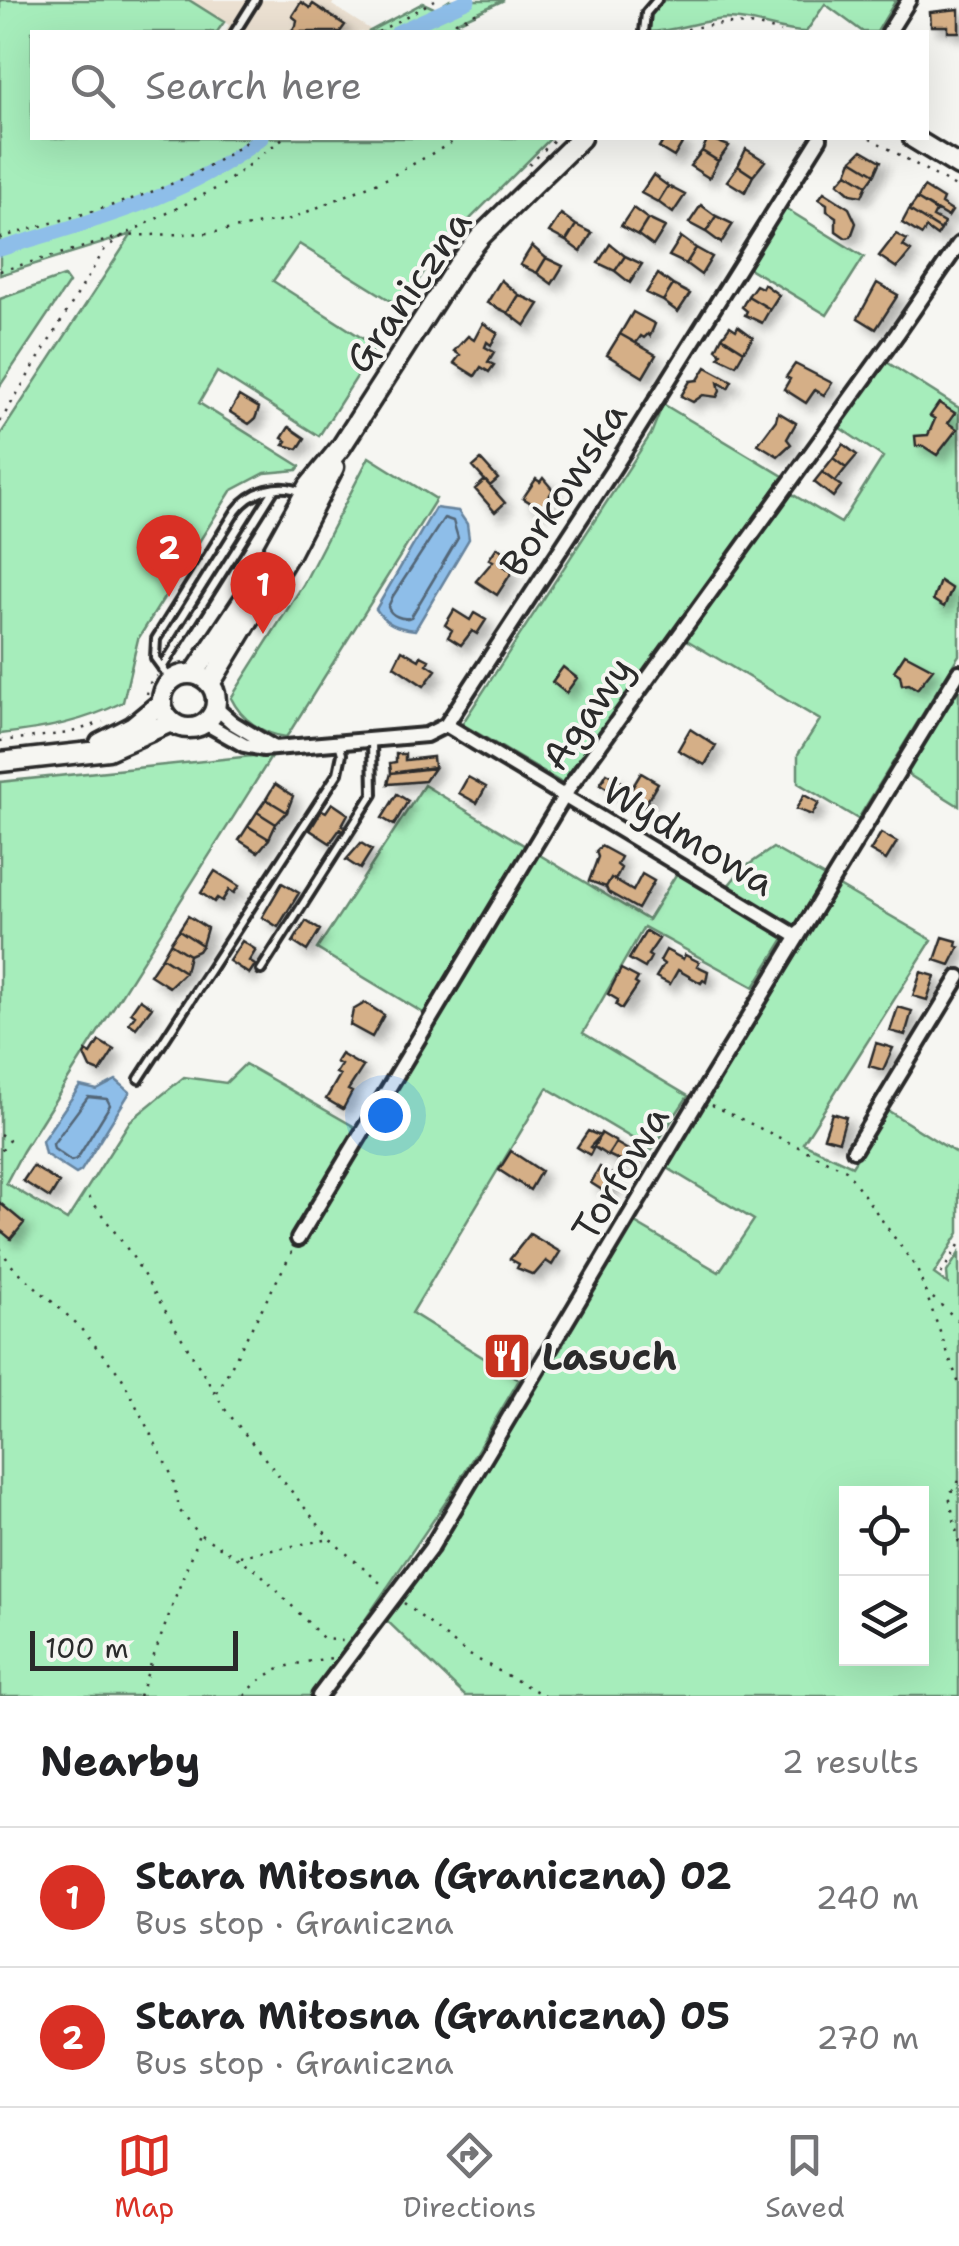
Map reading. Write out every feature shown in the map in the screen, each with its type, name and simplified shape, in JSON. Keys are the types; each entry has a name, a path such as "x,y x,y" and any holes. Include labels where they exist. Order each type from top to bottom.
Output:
{"street":[{"path":"890,30 909,0"},
{"name":"Graniczna","path":"202,679 258,578 464,257 578,140"},
{"name":"Borkowska","path":"446,725 615,466 819,140"},
{"path":"917,140 959,166"},
{"name":"Agawy","path":"298,1240 565,795 959,244"},
{"name":"Torfowa","path":"319,1696 431,1548 959,672"},
{"path":"72,753 126,730 153,701 163,692 163,675 202,679 216,695 210,716 188,728 172,722 153,701"},
{"path":"210,716 251,748 426,735 446,725"},
{"path":"0,762 116,748 172,722"},
{"name":"Wydmowa","path":"446,725 798,937"},
{"path":"854,1150 959,977"}],"lane":[{"path":"236,30 255,0"},
{"path":"644,30 646,12 657,0"},
{"path":"163,675 154,650 162,630 239,507 255,494 274,489 296,489 310,499"},
{"path":"163,675 274,489"},
{"path":"261,970 373,794 372,739"},
{"path":"139,1079 338,773 342,754 339,742"}],"path":[{"path":"382,30 435,0"},
{"path":"451,30 456,22 480,11"},
{"path":"690,30 727,24 773,30"},
{"path":"0,238 144,196 209,166 248,140"},
{"path":"0,270 122,236 223,185 280,140"},
{"path":"0,422 106,249 122,236 210,232 290,219 388,178 456,140"},
{"path":"873,140 959,190"},
{"path":"240,566 256,548"},
{"path":"153,701 163,675"},
{"path":"0,741 69,733 110,720"},
{"path":"699,1099 846,1170 916,1269 959,1384"},
{"path":"0,1134 8,1140 0,1153"},
{"path":"89,1198 132,1254 216,1395 273,1472 330,1539 466,1653 545,1696"},
{"path":"216,1395 298,1240"},
{"path":"941,1274 959,1245"},
{"path":"0,1248 11,1265"},
{"path":"0,1257 76,1323 120,1376 172,1476 180,1511 199,1534 257,1570 324,1638 346,1641 362,1635"},
{"path":"924,1290 959,1320"},
{"path":"959,1481 949,1495 959,1544"},
{"path":"138,1696 199,1534"},
{"path":"239,1557 330,1539"},
{"path":"245,1696 257,1679 286,1665 348,1656"}],"shaded area":[{"path":"189,0 335,0 332,5 371,30 226,30 229,25"}],"green space":[{"path":"0,0 189,0 224,22 218,30 30,30 30,140 549,140 437,252 401,307 299,244 273,281 376,347 319,436 217,372 199,403 300,466 297,470 265,473 231,491 138,639 123,702 63,724 0,734 0,435 132,234 0,275"},
{"path":"450,0 504,0 457,22 469,30 372,30 423,3 436,9"},
{"path":"663,0 896,0 878,30 860,30 825,4 807,30 727,19 648,30 650,13"},
{"path":"785,208 864,257 827,315 749,268"},
{"path":"64,276 69,283 0,386 0,299"},
{"path":"885,361 959,408 959,655 858,819 798,783 798,754 820,720 685,639 790,493 841,523 883,457 837,426"},
{"path":"663,404 783,476 710,583 562,783 462,724 651,434"},
{"path":"369,457 436,499 289,733 286,737 269,733 246,719 231,698 303,585"},
{"path":"959,687 959,806 906,773"},
{"path":"273,754 6,1183 67,1220 130,1121 184,1077 226,1083 245,1064 369,1135 538,854 648,920 677,873 785,937 754,987 644,927 583,1033 688,1096 652,1150 547,1088 412,1313 519,1380 452,1493 313,1696 0,1696 0,782"},
{"path":"424,785 527,847 425,1014 317,949"},
{"path":"773,848 826,878 795,926 728,886 741,870"},
{"path":"839,886 932,940 803,1143 852,1166 887,1110 959,1155 959,1233 934,1274 948,1284 947,1272 959,1253 959,1696 465,1696 383,1617 434,1554 633,1222 719,1272 754,1220 666,1167"}],"water":[{"path":"435,508 458,511 467,524 469,539 415,630 397,626 376,609"},
{"path":"116,1080 130,1092 81,1171 76,1174 45,1154 42,1141 80,1086 97,1090"}],"building":[{"path":"301,2 310,8 313,4 345,25 341,30 292,30 297,20 292,16"},
{"path":"959,9 959,32 948,32 948,26 931,26 930,12"},
{"path":"664,140 683,142 674,157 659,148"},
{"path":"707,140 729,146 718,161 702,151"},
{"path":"746,149 765,161 753,176 738,166"},
{"path":"862,150 881,161 875,174 852,160"},
{"path":"702,151 718,161 709,178 690,166"},
{"path":"852,160 875,174 867,185 847,173"},
{"path":"738,166 753,176 745,192 727,181"},
{"path":"847,173 867,185 862,196 851,194 838,183"},
{"path":"653,175 668,186 658,202 641,193"},
{"path":"668,186 685,195 673,213 658,202"},
{"path":"924,187 943,199 941,204 952,211 948,217 917,199"},
{"path":"824,192 849,208 856,223 851,237 836,231 836,217 819,199"},
{"path":"917,199 936,211 933,217 944,223 941,230 909,210"},
{"path":"701,205 716,216 706,232 689,223"},
{"path":"633,208 648,219 638,235 621,226"},
{"path":"909,210 941,230 937,236 926,228 922,235 902,223"},
{"path":"561,214 576,225 566,241 549,232"},
{"path":"716,216 733,224 721,243 706,232"},
{"path":"648,219 665,227 653,246 638,235"},
{"path":"576,225 592,233 581,252 566,241"},
{"path":"896,234 907,240 903,246 911,251 897,268 879,256"},
{"path":"681,237 696,248 686,264 669,256"},
{"path":"610,244 625,256 615,271 598,263"},
{"path":"532,246 546,258 537,273 520,265"},
{"path":"696,248 712,257 701,275 686,264"},
{"path":"625,256 642,264 630,283 615,271"},
{"path":"546,258 563,266 552,284 537,273"},
{"path":"658,274 673,285 663,301 646,293"},
{"path":"501,280 519,295 508,313 487,303"},
{"path":"877,283 898,295 876,329 858,318"},
{"path":"764,284 779,295 770,309 748,296 756,285 762,288"},
{"path":"673,285 690,294 678,312 663,301"},
{"path":"519,295 539,304 525,326 508,313"},
{"path":"748,296 770,309 762,323 745,315 747,311 742,307"},
{"path":"633,312 655,324 650,336 641,336 636,343 620,334"},
{"path":"483,323 498,333 491,345 487,342 485,347 494,352 488,362 494,365 489,372 481,367 475,376 454,363 460,355 454,351 468,336 474,340"},
{"path":"730,326 736,330 738,326 753,337 744,351 722,337"},
{"path":"620,334 656,355 643,377 607,355"},
{"path":"722,337 744,351 736,365 719,357 721,353 716,349"},
{"path":"795,364 832,383 824,395 815,390 806,403 784,389 790,379 786,377"},
{"path":"706,367 732,381 728,388 718,382 717,397 703,395 693,402 681,396 690,381 698,380"},
{"path":"239,396 259,408 249,424 230,412"},
{"path":"939,403 955,413 948,423 957,429 937,455 916,446 915,436 928,435 935,419 930,416"},
{"path":"778,412 796,423 787,439 791,444 778,456 758,444"},
{"path":"289,427 305,438 298,449 284,445 287,441 282,438"},
{"path":"843,444 857,455 846,468 833,458"},
{"path":"833,458 846,468 835,482 822,472"},
{"path":"481,460 498,479 490,486 473,467"},
{"path":"822,472 841,486 833,497 814,482"},
{"path":"543,478 553,490 541,509 523,498 536,479 540,482"},
{"path":"485,480 505,503 495,512 475,489"},
{"path":"497,547 508,555 502,565 512,572 497,595 476,581 493,561 489,559"},
{"path":"940,581 952,589 944,607 933,600"},
{"path":"454,610 470,620 474,613 486,620 477,634 472,631 461,645 448,637 452,630 445,625"},
{"path":"402,650 419,660 421,656 429,660 427,664 436,670 424,686 394,666"},
{"path":"905,654 933,669 917,689 902,685 900,675 894,671"},
{"path":"563,667 577,678 566,693 552,682"},
{"path":"690,729 716,746 705,765 678,750"},
{"path":"396,754 405,754 405,760 433,757 434,767 391,773 390,763 396,762"},
{"path":"434,768 425,781 388,784 391,773"},
{"path":"607,773 632,788 641,773 658,783 642,810 600,784"},
{"path":"468,777 486,787 477,803 459,793"},
{"path":"275,784 293,796 287,812 266,799"},
{"path":"397,794 408,801 394,825 382,818"},
{"path":"804,795 819,803 812,815 796,809"},
{"path":"266,799 287,812 276,824 257,812"},
{"path":"332,803 348,814 342,825 346,828 343,833 340,829 330,843 310,830 322,810 326,812"},
{"path":"257,812 276,824 269,839 248,826"},
{"path":"248,826 269,839 258,852 239,840"},
{"path":"881,833 897,842 886,860 870,851"},
{"path":"361,843 372,850 360,869 346,860"},
{"path":"601,846 621,857 615,880 611,878 606,887 589,881 598,857 596,851"},
{"path":"215,871 239,886 234,893 229,890 222,901 217,898 214,902 201,893"},
{"path":"642,874 654,881 638,909 608,892 606,887 611,878 633,891"},
{"path":"282,883 299,893 278,927 262,917"},
{"path":"188,916 207,928 202,945 179,930"},
{"path":"306,921 320,930 307,951 293,942"},
{"path":"179,930 202,945 198,951 189,955 170,943"},
{"path":"646,931 659,939 645,968 629,959"},
{"path":"943,937 957,941 959,947 950,965 935,960"},
{"path":"242,941 256,950 249,961 255,965 249,974 229,961"},
{"path":"170,943 189,955 185,972 162,957"},
{"path":"666,950 699,962 697,966 708,971 706,982 678,970 670,984 656,977"},
{"path":"162,957 185,972 169,987 150,975"},
{"path":"621,969 638,978 638,985 622,1009 616,1005 618,1000 608,994"},
{"path":"921,972 935,976 927,1000 913,996"},
{"path":"140,999 152,1007 136,1028 129,1023"},
{"path":"365,1003 384,1015 372,1037 350,1025 353,1010"},
{"path":"898,1007 912,1011 905,1035 890,1031"},
{"path":"99,1041 114,1050 100,1072 90,1068 84,1055 86,1051 91,1054"},
{"path":"876,1043 893,1048 883,1070 869,1066"},
{"path":"341,1054 363,1067 348,1090 352,1092 343,1109 326,1099 340,1075 336,1073 341,1065 336,1062"},
{"path":"832,1113 846,1117 839,1141 824,1137"},
{"path":"588,1131 600,1136 590,1147 590,1155 577,1147"},
{"path":"601,1133 616,1142 608,1156 594,1147"},
{"path":"616,1143 635,1154 629,1165 608,1155"},
{"path":"511,1151 541,1171 530,1190 499,1170"},
{"path":"33,1166 59,1183 50,1198 23,1181"},
{"path":"600,1167 618,1178 607,1193 591,1183"},
{"path":"0,1203 24,1223 11,1239 0,1230"},
{"path":"530,1234 560,1252 552,1265 546,1261 534,1275 517,1268 519,1264 510,1259"},
{"name":"Lasuch","path":"500,1335 529,1352 515,1376 486,1359"}],"waterway":[{"path":"402,30 468,0"},
{"path":"0,249 136,206 201,177 258,140"}],"place":[{"name":"Stara Miłosna (Graniczna) 05","path":"169,597"},
{"name":"Stara Miłosna (Graniczna) 02","path":"263,634"},
{"name":"Lasuch","path":"507,1356"}]}
